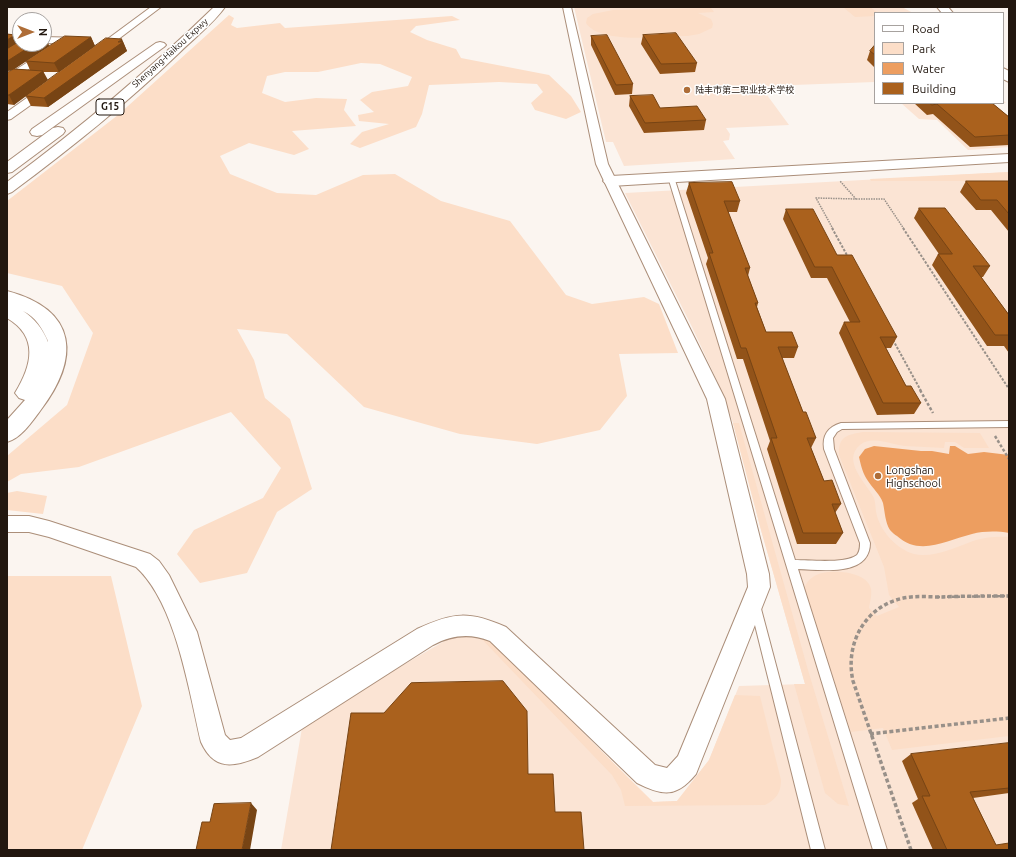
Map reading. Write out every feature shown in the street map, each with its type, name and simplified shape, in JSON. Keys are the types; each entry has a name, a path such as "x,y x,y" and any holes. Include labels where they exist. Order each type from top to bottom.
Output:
{"main road":[{"name":"Shenyang-Haikou Expwy","path":"7,168 82,112 160,45 193,19 220,7"},
{"name":"Shenyang-Haikou Expwy","path":"7,189 89,125 207,13"},
{"path":"26,139 93,94 160,45"},
{"path":"611,181 828,167 1009,158"},
{"path":"7,297 28,305 49,321 56,334 59,348 56,369 42,394 25,417 7,434"},
{"path":"7,310 29,325 39,340 41,356 38,372 31,386 19,404 7,416"}],"street":[{"path":"85,60 157,7"},
{"path":"7,524 29,524 49,529 144,560 152,568 168,594 186,632 214,742 219,749 228,754 238,753 250,748 440,629 452,626 474,626 498,634 646,774 658,781 669,781 679,776 687,765 754,600 759,587 758,574 716,399 602,164 567,7"},
{"path":"52,40 108,43"},
{"path":"7,80 12,74 66,41"},
{"path":"12,74 31,75"},
{"path":"8,115 56,82"}],"lane":[{"path":"671,177 880,850"},
{"path":"791,564 852,562 860,559 864,552 865,543 829,450 827,440 833,429 841,426 1009,424"},
{"path":"754,600 818,850"}],"path":[{"path":"828,167 856,199"},
{"path":"850,261 816,198 884,199 1009,389"},
{"path":"892,338 934,414"},
{"path":"988,424 1009,459"},
{"path":"911,850 853,681 851,656 854,640 868,616 877,609 895,600 910,597 1009,596"},
{"path":"870,734 1009,718"}],"shaded area":[{"name":"陆丰市第二职业技术学校","path":"574,7 902,7 911,12 874,12 874,82 793,85 767,95 789,125 726,128 730,134 729,140 723,141 735,159 624,166 613,142 606,142"},
{"path":"902,104 984,104 1009,126 1009,147 968,150 937,120 919,119"},
{"name":"Longshan Highschool","path":"1009,172 1009,850 281,850 302,728 374,682 460,632 489,640 653,802 677,801 709,760 739,686 805,684 761,530 733,423 718,383 692,327 625,193"}],"green space":[{"path":"843,7 870,7 877,12 874,12 874,16 855,17"},
{"path":"711,8 714,12 698,13 711,19 713,24 712,28 699,34 688,36 649,38 618,37 593,30 586,23 587,18 593,14 613,10"},
{"path":"229,15 234,18 231,25 237,28 280,23 285,28 452,16 460,20 416,26 410,32 427,40 456,49 461,58 549,75 571,96 581,112 566,119 535,110 531,103 543,92 537,84 499,82 429,85 422,114 416,127 360,148 350,144 362,132 389,124 359,121 358,115 374,112 360,100 372,92 408,86 412,77 380,64 361,63 318,72 285,72 267,76 262,93 285,102 316,98 347,99 344,110 356,126 292,131 309,149 294,155 249,143 220,156 230,174 277,193 316,195 363,175 395,174 441,201 510,221 566,295 592,304 644,297 659,304 678,353 619,354 627,396 600,430 537,444 460,434 364,407 287,334 237,329 254,360 265,398 290,419 312,489 277,512 247,573 200,583 177,554 194,530 263,498 281,468 231,412 79,467 21,474 7,482 7,456 67,405 93,333 62,286 7,273 7,201 118,115"},
{"path":"1009,172 1009,181 871,181 870,179"},
{"path":"733,423 739,423 808,670 849,806 838,804 825,793 794,684 805,684 761,530"},
{"path":"863,432 980,433 989,448 964,448 955,442 945,442 944,448 905,446 882,441 870,441 860,445 855,451 853,458 857,472 874,498 877,516 882,528 891,540 908,552 929,555 980,539 1009,537 1009,736 892,750 883,728 851,732 804,589 810,579 818,574 826,572 843,572 860,577 870,586 871,594 869,608 877,616 899,607 889,595 884,567 839,455 842,440 852,434"},
{"path":"17,491 47,496 43,514 7,510 7,493"},
{"path":"7,576 111,576 142,706 82,850 7,850"},
{"path":"475,632 489,640 653,802 677,801 709,760 735,695 760,696 781,780 778,795 765,805 625,806 621,790 612,775"}],"water":[{"path":"874,446 949,454 950,446 955,446 968,454 984,452 1009,455 1009,533 977,533 943,543 924,546 906,542 895,535 888,527 882,500 862,470 859,457 865,449"}],"building":[{"path":"676,33 697,63 661,64 643,35"},
{"path":"7,34 12,35 12,37 7,40"},
{"path":"607,35 633,84 616,85 591,36"},
{"path":"65,36 91,37 54,63 26,61 40,52 52,52 52,44"},
{"path":"106,38 122,39 118,42 123,42 44,98 26,96"},
{"path":"12,46 12,52 21,52 7,61 7,49"},
{"path":"874,46 874,54 870,51"},
{"path":"14,69 43,71 7,95 7,73"},
{"path":"653,95 660,108 697,106 706,120 645,123 630,96"},
{"path":"937,104 993,104 1009,117 1009,135 975,137"},
{"path":"966,181 1009,181 1009,214 997,200 981,200"},
{"path":"732,182 740,201 724,201 750,268 745,268 758,303 755,303 766,332 792,332 798,347 778,347 803,412 806,412 816,438 807,438 824,481 832,480 841,504 832,504 843,533 803,533 771,438 777,438 746,348 741,348 709,253 713,253 689,183"},
{"path":"919,208 945,208 990,266 973,266 1009,315 1009,335 995,335 938,254 952,254"},
{"path":"786,209 813,209 837,255 852,255 897,337 880,337 906,386 911,386 921,403 883,403 844,322 860,322 832,267 815,267"},
{"path":"503,681 527,711 528,774 553,774 555,812 581,812 584,850 331,850 351,713 384,713 411,683"},
{"path":"1009,743 1009,788 970,792 996,845 1009,843 1009,850 947,850 922,796 930,796 911,754"},
{"path":"251,803 242,850 196,850 202,822 210,822 214,804"}],"place":[{"name":"陆丰市第二职业技术学校","path":"687,90"},
{"name":"Longshan Highschool","path":"878,476"}]}
